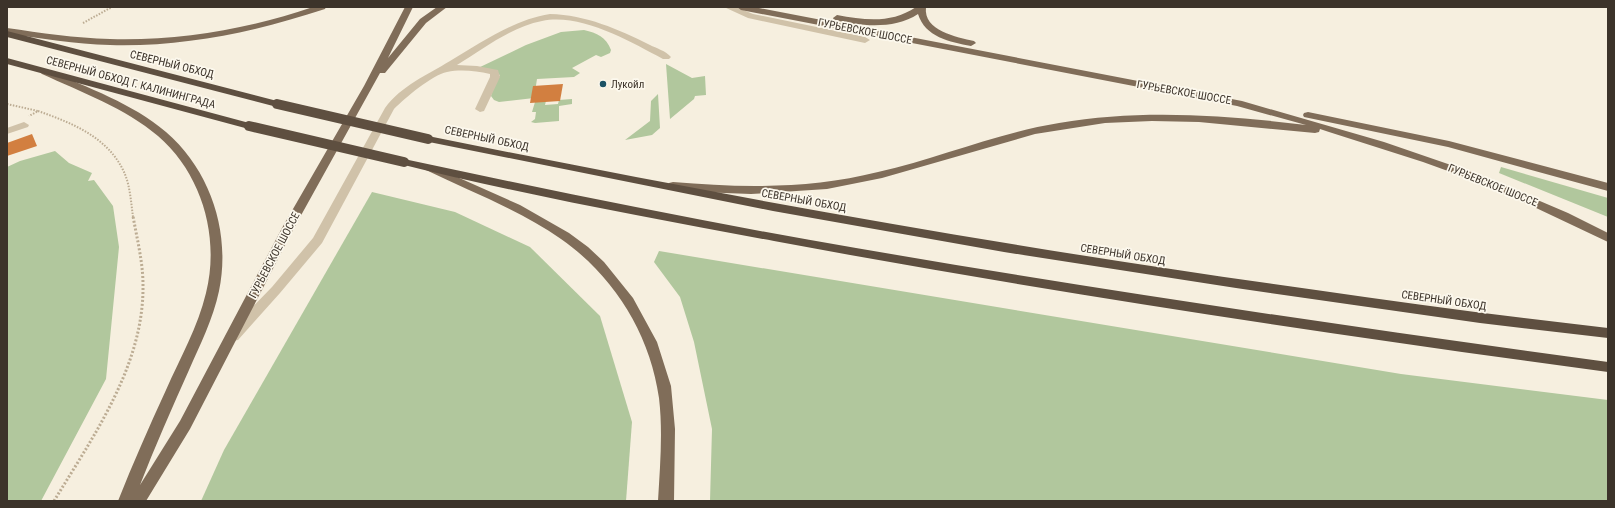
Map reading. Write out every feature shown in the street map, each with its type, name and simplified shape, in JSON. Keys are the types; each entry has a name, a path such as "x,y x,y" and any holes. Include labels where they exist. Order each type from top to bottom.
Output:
{"highway":[{"name":"СЕВЕРНЫЙ ОБХОД","path":"7,33 277,104 428,139 609,177 834,218 1139,270 1534,325 1608,333"},
{"name":"СЕВЕРНЫЙ ОБХОД Г. КАЛИНИНГРАДА","path":"7,61 249,126 340,148 429,167"},
{"path":"429,167 575,199 789,241 986,276 1332,329 1608,367"}],"main road":[{"path":"7,33 108,42 172,40 242,30 271,23 322,7"},
{"name":"ГУРЬЕВСКОЕ ШОССЕ","path":"138,501 185,425 288,228 369,86 409,7"},
{"path":"369,86 423,21 443,7"},
{"name":"ГУРЬЕВСКОЕ ШОССЕ","path":"741,7 1238,102 1404,152 1490,182 1537,202 1608,238"},
{"path":"765,12 804,12 880,23 900,20 921,7 922,16 929,26 943,36 958,41 1018,52 1060,69"},
{"path":"45,72 115,104 162,134 182,153 196,174 212,217 215,238 215,270 213,290 204,324 140,465 126,501"},
{"path":"1238,102 1449,144 1608,187"},
{"path":"609,177 674,186 709,188 770,190 820,187 878,176 1025,132 1080,122 1122,118 1158,117 1227,121 1308,129 1352,136"},
{"path":"429,167 529,215 566,237 601,267 621,290 636,312 648,335 664,387 667,431 666,501"}],"street":[{"path":"728,7 751,16 865,40"},
{"path":"229,340 276,290 318,240 390,108 404,94 499,36 528,22 549,17 571,18 590,23 639,42 666,57"},
{"path":"442,70 450,68 471,68 495,72 495,77 480,109"},
{"path":"7,131 24,125"}],"path":[{"path":"83,23 112,7"},
{"path":"38,111 87,131 112,151 115,156 124,172 130,192 143,290 140,322 134,349 120,385 100,424 54,501"}],"green space":[{"path":"584,30 597,34 604,39 611,50 610,53 601,57 596,55 572,68 580,73 574,77 537,79 534,98 499,102 494,100 491,96 495,81 500,75 478,68 526,45 561,32"},
{"path":"666,64 692,78 705,76 706,95 695,96 694,99 670,119"},
{"path":"658,94 660,128 652,135 625,140 650,121 651,101"},
{"path":"572,99 572,104 559,106 559,121 531,122 535,119 536,112 532,112 535,102 546,101 545,105 558,104 559,100"},
{"path":"55,151 69,163 92,173 88,181 94,180 113,206 119,247 106,379 41,501 7,501 7,167 20,161"},
{"path":"1501,167 1608,198 1608,217 1499,173"},
{"path":"372,192 455,212 530,247 600,316 632,422 626,501 201,501 224,450"},
{"path":"659,251 1401,374 1608,400 1608,501 710,501 712,429 694,342 680,297 654,262"}],"building":[{"path":"563,84 560,101 530,103 533,86"},
{"path":"32,134 37,146 7,156 7,143"}],"place":[{"name":"Лукойл","path":"603,84"}]}
